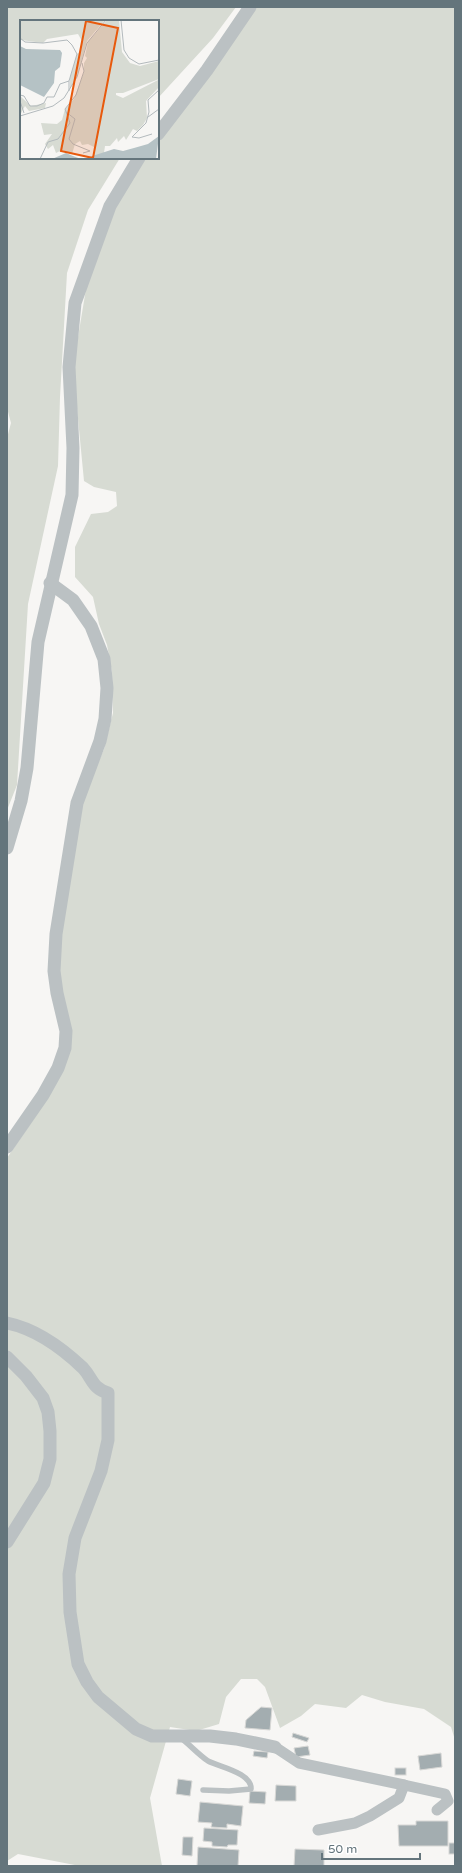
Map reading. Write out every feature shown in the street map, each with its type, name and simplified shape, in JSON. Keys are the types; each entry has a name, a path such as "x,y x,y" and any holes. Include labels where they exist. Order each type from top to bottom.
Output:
{"street":[{"path":"159,133 207,70 250,7"},
{"path":"7,848 22,801 27,768 38,642 50,583 72,496 73,448 69,368 75,303 110,206 138,159"},
{"path":"7,1147 43,1095 58,1068 65,1048 66,1031 57,993 54,971 56,934 77,803 100,741 105,719 107,688 104,659 91,626 73,600 50,583"},
{"path":"7,1323 16,1325 47,1339 84,1369 99,1390 108,1393 108,1440 101,1471 75,1538 69,1574 70,1612 78,1664 87,1682 98,1697 136,1729 152,1736 216,1736 275,1747 299,1763 445,1794 448,1801 437,1810"},
{"path":"7,1357 26,1376 43,1398 48,1412 50,1431 50,1459 44,1483 7,1542"},
{"path":"318,1830 355,1823 370,1816 399,1798 404,1785"}],"lane":[{"path":"179,1737 208,1761 240,1774 248,1779 251,1784 250,1789 203,1790"}],"shaded area":[{"path":"7,7 236,7 213,38 159,97 159,20 20,20 20,159 119,159 88,210 67,273 60,397 58,466 28,604 17,785 7,810 7,438 11,423 7,408"},
{"path":"256,7 455,7 455,1740 451,1727 424,1709 385,1702 362,1695 346,1708 315,1704 301,1716 280,1728 265,1687 257,1679 241,1679 226,1697 219,1724 196,1731 170,1727 150,1798 162,1866 80,1866 18,1854 7,1861 7,1158 35,1117 65,1061 57,966 80,804 104,749 113,713 112,672 107,645 99,624 93,597 75,577 75,547 91,514 108,512 117,506 116,492 94,487 84,481 73,367 88,277 119,194 142,159 159,159 159,136"}],"building":[{"path":"261,1707 272,1708 270,1730 245,1728 246,1720"},
{"path":"293,1733 309,1738 307,1742 292,1737"},
{"path":"308,1746 310,1755 296,1757 294,1748"},
{"path":"254,1751 268,1752 267,1758 253,1756"},
{"path":"441,1753 442,1767 420,1770 418,1756"},
{"path":"395,1768 406,1768 406,1775 395,1775"},
{"path":"178,1779 192,1781 190,1796 176,1794"},
{"path":"276,1785 296,1786 296,1801 275,1801"},
{"path":"250,1791 266,1792 265,1804 249,1803"},
{"path":"200,1802 243,1806 241,1826 227,1824 227,1828 211,1827 212,1823 198,1822"},
{"path":"416,1821 448,1821 448,1846 399,1846 398,1825 416,1825"},
{"path":"204,1828 238,1830 237,1845 228,1845 227,1847 212,1846 212,1842 203,1841"},
{"path":"183,1837 193,1837 192,1856 182,1855"},
{"path":"449,1843 455,1843 455,1854 449,1854"},
{"path":"198,1847 239,1850 238,1866 197,1866"},
{"path":"295,1849 324,1850 324,1866 294,1866"}]}
